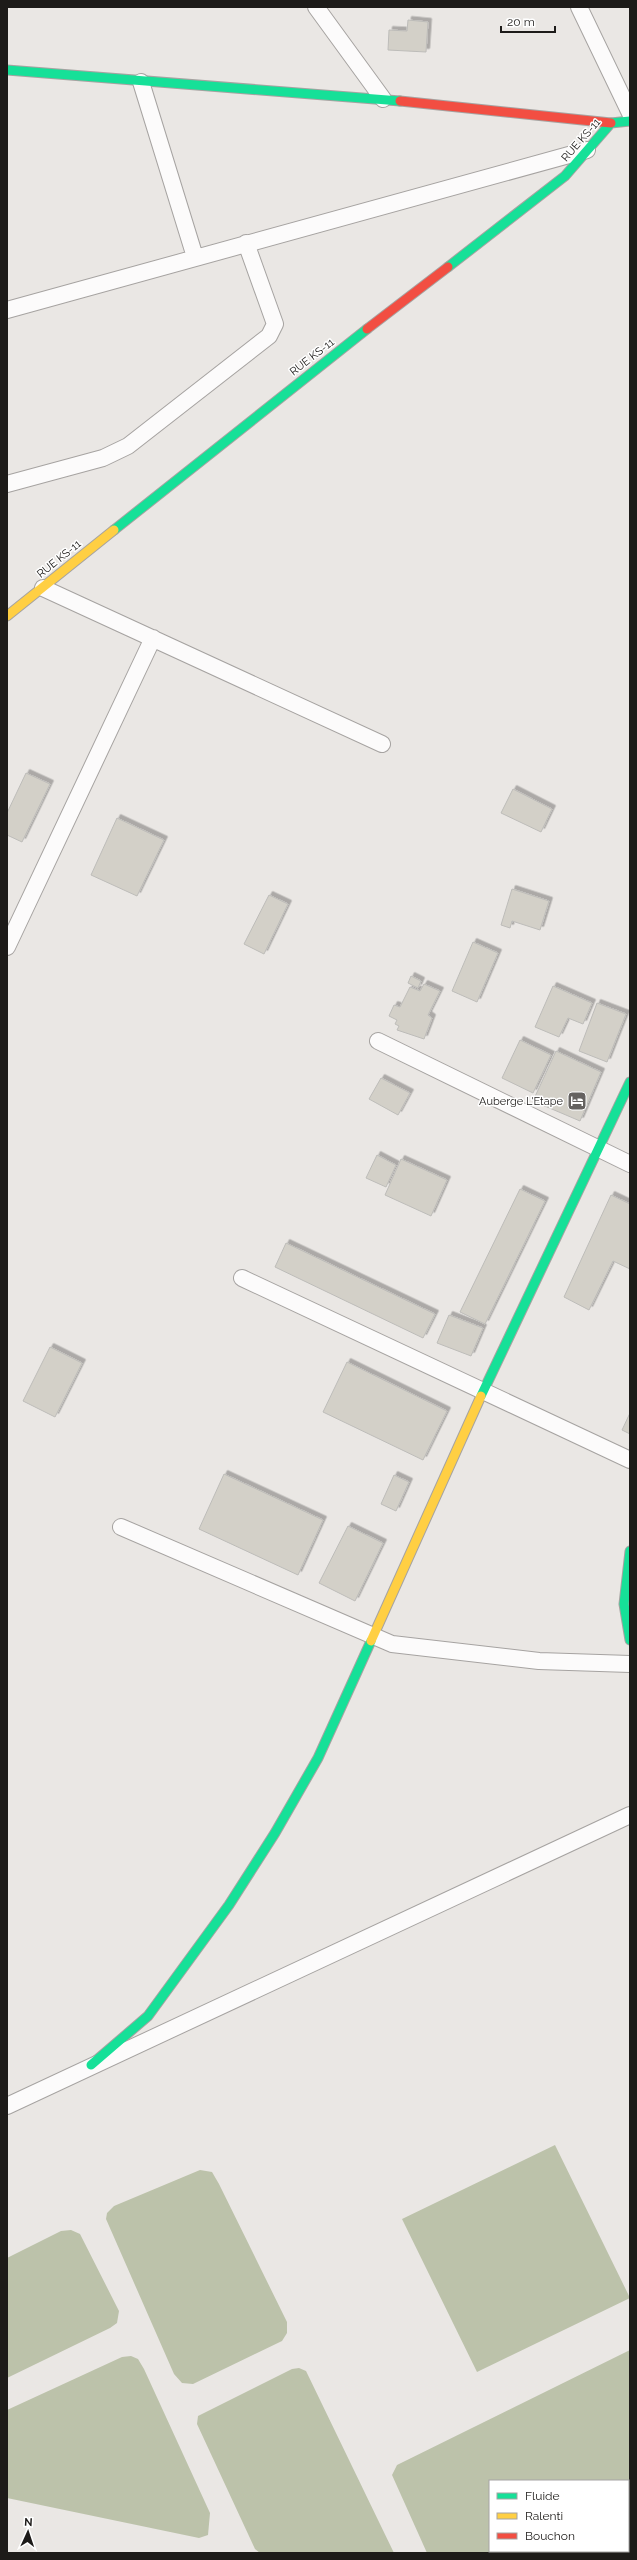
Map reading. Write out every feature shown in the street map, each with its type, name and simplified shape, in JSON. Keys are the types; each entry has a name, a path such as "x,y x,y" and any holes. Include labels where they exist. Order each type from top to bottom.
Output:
{"street":[{"path":"316,7 383,99"},
{"path":"579,7 630,113"},
{"path":"7,70 141,82 383,99 611,123"},
{"path":"141,82 195,257"},
{"name":"RUE KS-11","path":"7,616 318,367 565,176 611,123 630,121"},
{"path":"7,310 588,150"},
{"path":"7,484 103,458 128,446 269,336 275,324 246,243"},
{"path":"43,588 382,744"},
{"path":"7,947 153,638"},
{"path":"378,1041 630,1164"},
{"path":"91,2066 148,2016 229,1905 275,1833 318,1758 374,1638 483,1392 630,1082"},
{"path":"242,1278 630,1460"},
{"path":"122,1527 374,1638 409,1648 539,1661 630,1664"},
{"path":"630,1551 624,1604 630,1640"},
{"path":"7,2106 630,1815"}],"shaded area":[{"path":"555,2145 630,2298 477,2372 402,2219"},
{"path":"200,2170 212,2172 219,2184 287,2322 287,2333 282,2341 193,2384 182,2383 174,2374 106,2219 107,2213 114,2206"},
{"path":"71,2230 80,2234 119,2311 117,2323 110,2328 7,2378 7,2258 61,2231"},
{"path":"630,2350 630,2553 427,2553 392,2475 397,2465"},
{"path":"131,2356 138,2359 144,2369 210,2513 208,2535 199,2538 7,2498 7,2410 122,2357"},
{"path":"299,2368 306,2371 394,2553 260,2553 255,2549 197,2424 198,2416 292,2369"}],"building":[{"path":"408,20 428,22 426,52 388,50 389,30 407,31"},
{"path":"26,773 50,784 22,842 7,835 7,813"},
{"path":"513,789 552,809 541,832 501,813"},
{"path":"117,818 164,840 137,896 91,875"},
{"path":"512,889 549,901 540,930 512,921 510,928 501,925"},
{"path":"269,895 288,904 264,954 244,944"},
{"path":"473,942 498,953 477,1002 452,991"},
{"path":"411,976 421,981 418,988 408,983"},
{"path":"424,984 440,991 428,1015 432,1018 424,1039 397,1030 399,1026 395,1024 397,1020 389,1016 394,1005 400,1007 410,987 420,991"},
{"path":"553,986 592,1003 583,1024 568,1018 559,1037 535,1027"},
{"path":"597,1003 626,1014 607,1062 579,1051"},
{"path":"520,1040 551,1055 533,1093 502,1078"},
{"path":"556,1051 601,1072 580,1121 533,1101"},
{"path":"381,1078 410,1093 398,1115 369,1099"},
{"path":"377,1155 396,1165 386,1187 366,1178"},
{"path":"401,1159 447,1180 431,1216 385,1195"},
{"path":"520,1189 545,1201 485,1324 460,1312"},
{"path":"611,1195 630,1204 630,1269 613,1261 589,1310 564,1297"},
{"path":"286,1243 435,1314 423,1338 275,1267"},
{"path":"449,1315 483,1328 471,1356 437,1343"},
{"path":"50,1347 82,1363 55,1417 23,1401"},
{"path":"347,1362 447,1411 423,1460 323,1412"},
{"path":"630,1413 630,1434 622,1430"},
{"path":"224,1474 323,1520 298,1575 199,1529"},
{"path":"394,1475 409,1482 396,1511 381,1504"},
{"path":"348,1526 383,1543 355,1601 319,1583"}],"traffic: fast":[{"path":"7,70 400,101"},
{"path":"448,267 565,176 611,123 630,121"},
{"path":"114,530 367,329"},
{"path":"481,1396 630,1082"},
{"path":"630,1551 624,1604 630,1640"},
{"path":"91,2065 148,2016 229,1905 275,1833 318,1758 371,1641"}],"traffic: slow":[{"path":"7,616 114,530"},
{"path":"371,1641 481,1396"}],"traffic: jam":[{"path":"400,101 611,123"},
{"path":"367,329 448,267"}],"place":[{"name":"Auberge L'Etape","path":"577,1101"}]}
